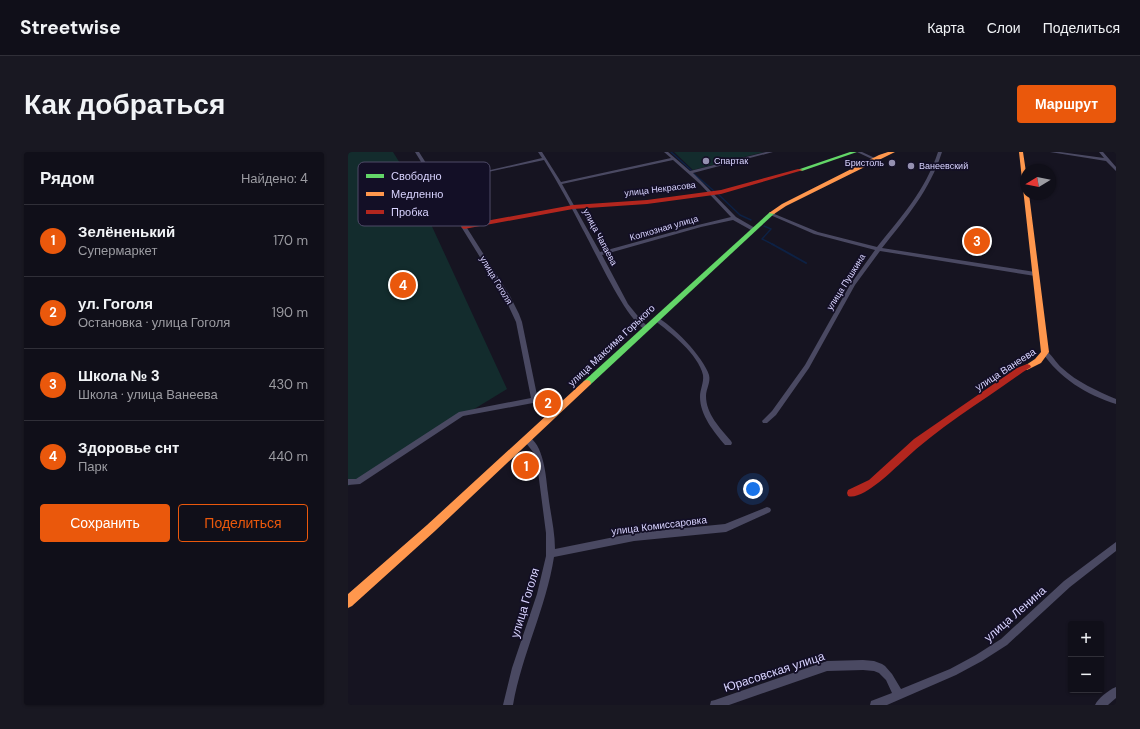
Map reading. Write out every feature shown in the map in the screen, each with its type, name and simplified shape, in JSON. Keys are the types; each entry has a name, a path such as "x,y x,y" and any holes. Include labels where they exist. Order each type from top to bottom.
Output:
{"street":[{"name":"улица Гоголя","path":"417,152 423,162"},
{"name":"улица Чапаева","path":"540,152 561,183 630,310 646,328"},
{"path":"666,152 711,193 734,218 753,229"},
{"path":"690,173 771,152"},
{"name":"улица Некрасова","path":"490,222 573,207 634,203 711,193 816,166 855,152"},
{"path":"859,152 876,159"},
{"name":"улица Максима Горького","path":"348,602 374,580 770,214 890,152"},
{"name":"улица Пушкина","path":"765,421 774,413 816,352 847,293 925,186 940,152"},
{"name":"улица Ванеева","path":"852,494 872,483 918,442 1020,370 1044,357 1046,352 1035,274 1021,152"},
{"path":"1052,152 1108,160"},
{"path":"1101,152 1116,170"},
{"path":"490,171 545,159"},
{"path":"561,183 674,159"},
{"path":"770,214 816,233 878,249 1035,274"},
{"name":"Колхозная улица","path":"599,254 640,244 706,224 734,218"},
{"name":"улица Некрасова","path":"464,227 469,226"},
{"name":"улица Гоголя","path":"464,227 507,296 516,314 536,400 541,411 550,417"},
{"path":"656,319 693,353 706,378 704,404 716,428 728,443"},
{"path":"1046,352 1056,367"},
{"path":"1037,362 1044,362 1056,367 1096,394 1116,402"},
{"path":"348,482 357,482 461,414 536,400"},
{"name":"улица Гоголя","path":"508,705 514,675 546,579 550,554 547,513 538,454 527,439"},
{"name":"улица Комиссаровка","path":"550,554 634,537 726,528 767,510"},
{"name":"улица Ленина","path":"875,705 953,672 1004,642 1062,588 1116,546"},
{"name":"Юрасовская улица","path":"715,705 827,666 863,664 882,669 889,677 898,694"},
{"path":"1100,705 1116,692"}],"green space":[{"path":"348,152 393,152 399,162 358,162 358,226 432,226 507,389 348,486"},
{"name":"Спартак","path":"674,152 764,152 693,170"}],"building":[{"path":"530,453 531,465 515,469 516,457"}],"waterway":[{"path":"671,152 691,170"},
{"path":"694,174 714,191"},
{"path":"718,194 740,215 751,220"},
{"path":"764,226 771,229 762,239 772,244"},
{"path":"772,244 806,263"}],"traffic: fast":[{"path":"800,170 855,152"},
{"path":"587,383 772,213"}],"traffic: slow":[{"path":"772,213 784,205 881,156 893,152"},
{"path":"1021,152 1045,352 1038,361 1027,367"},
{"path":"348,602 431,528 587,383"}],"traffic: jam":[{"path":"490,222 573,207 647,202 721,192 800,170"},
{"path":"464,227 469,226"},
{"path":"852,493 872,483 917,442 1020,370 1027,367"}],"place":[{"name":"Спартак","path":"706,161"},
{"name":"Бристоль","path":"892,163"},
{"name":"Ванеевский","path":"911,166"},
{"name":"Школа № 3","path":"977,241"},
{"name":"Здоровье снт","path":"403,285"},
{"name":"ул. Гоголя","path":"548,403"},
{"name":"Зелёненький","path":"526,466"}]}
